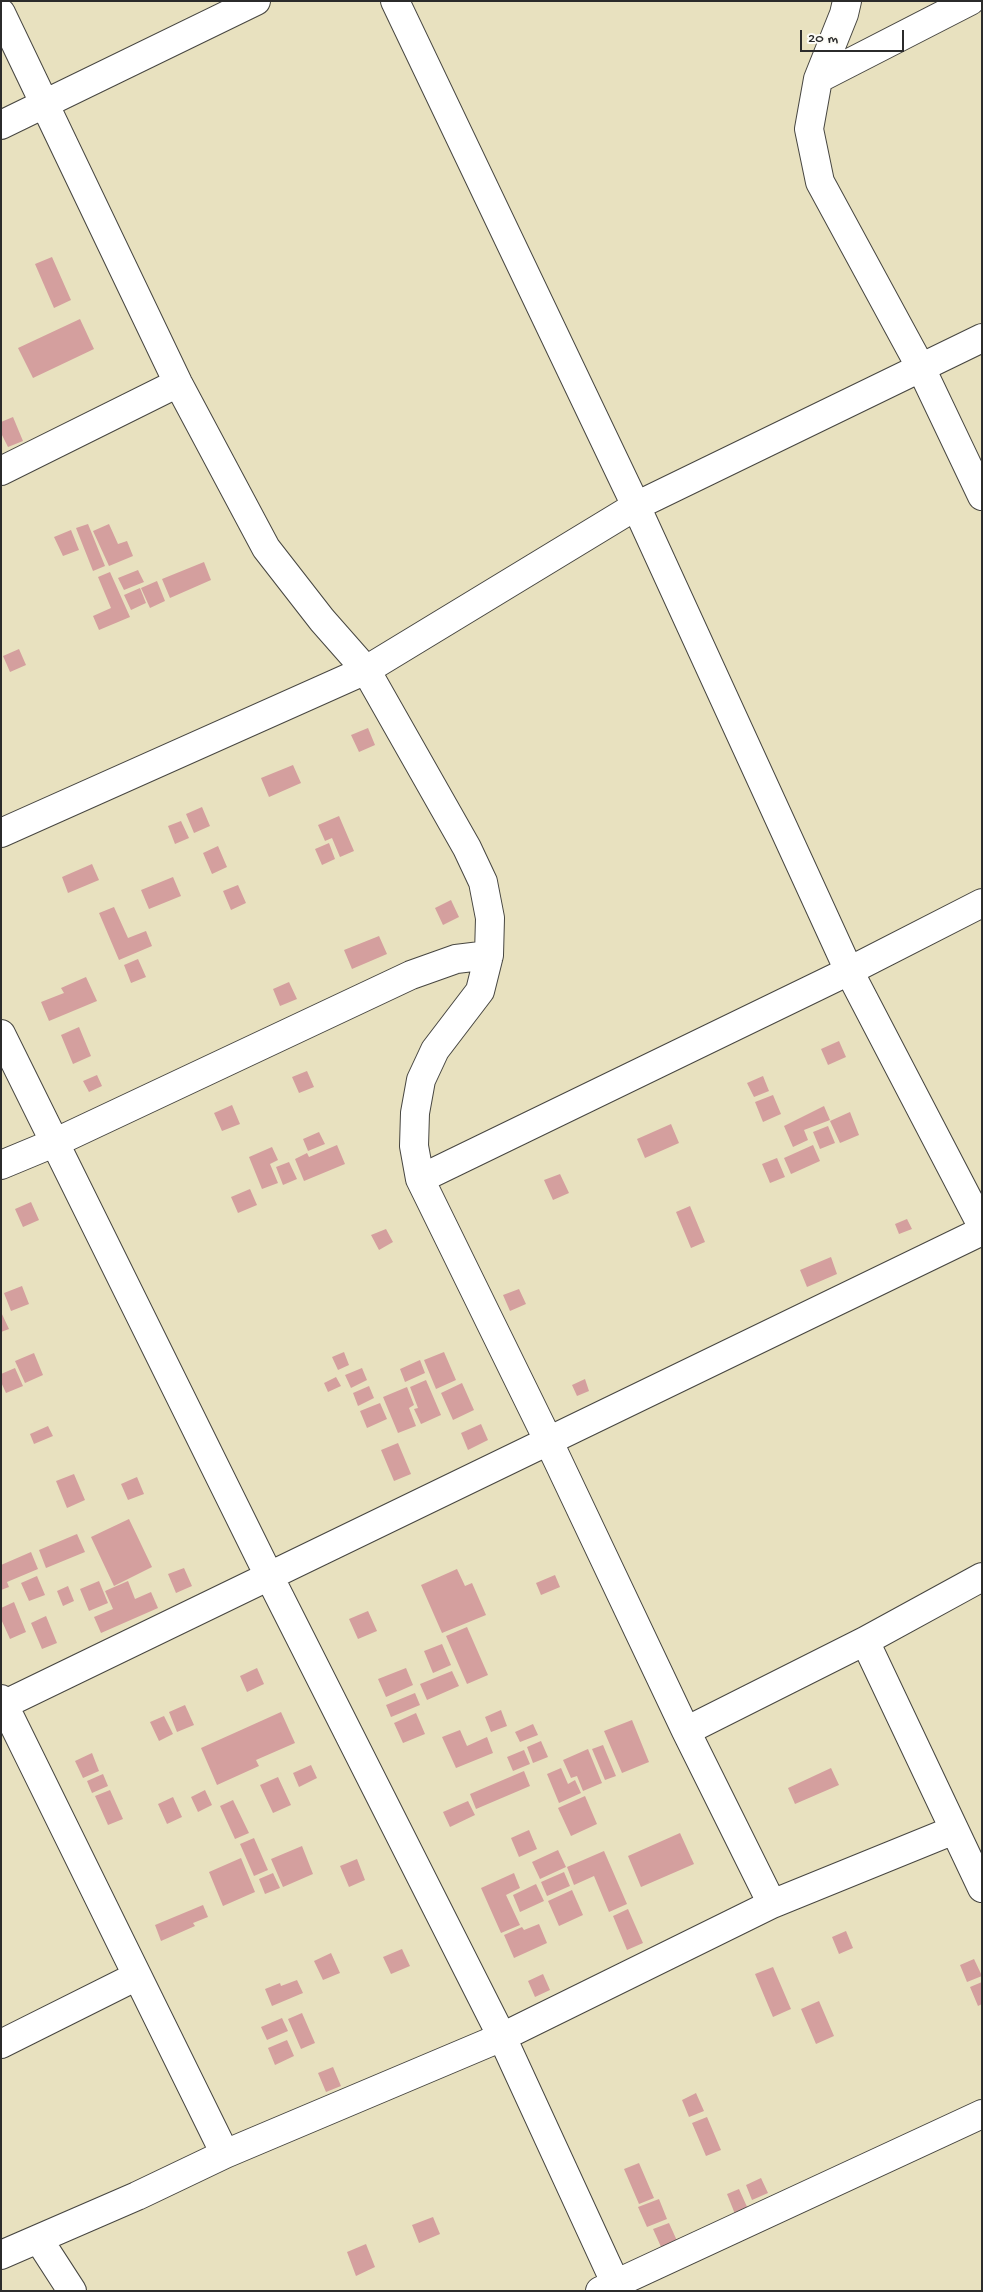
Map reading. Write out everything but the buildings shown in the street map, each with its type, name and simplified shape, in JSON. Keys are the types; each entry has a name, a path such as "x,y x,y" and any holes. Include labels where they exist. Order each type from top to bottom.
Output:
{"street":[{"path":"1,125 256,1"},
{"path":"395,1 636,506 849,971 982,1226"},
{"path":"847,1 844,14 818,79 809,129 820,182 921,368 982,496"},
{"path":"818,79 970,1"},
{"path":"1,14 178,383 266,548 322,620 366,670 467,848 483,882 490,918 489,955 480,991 435,1050 421,1080 414,1113 414,1146 420,1179 548,1440 686,1731 772,1904"},
{"path":"1,833 366,670 636,506 982,338"},
{"path":"1,471 178,383"},
{"path":"420,1179 849,971 982,903"},
{"path":"1,1164 54,1143 411,975 456,960 489,955"},
{"path":"1,1034 269,1576 502,2037 611,2288 982,2114"},
{"path":"225,2154 2,1704 982,1231"},
{"path":"686,1731 865,1641 982,1577"},
{"path":"865,1641 982,1888"},
{"path":"1,2256 225,2154 502,2037 772,1904 954,1830"},
{"path":"1,2044 138,1976"},
{"path":"39,2240 72,2291"}]}
